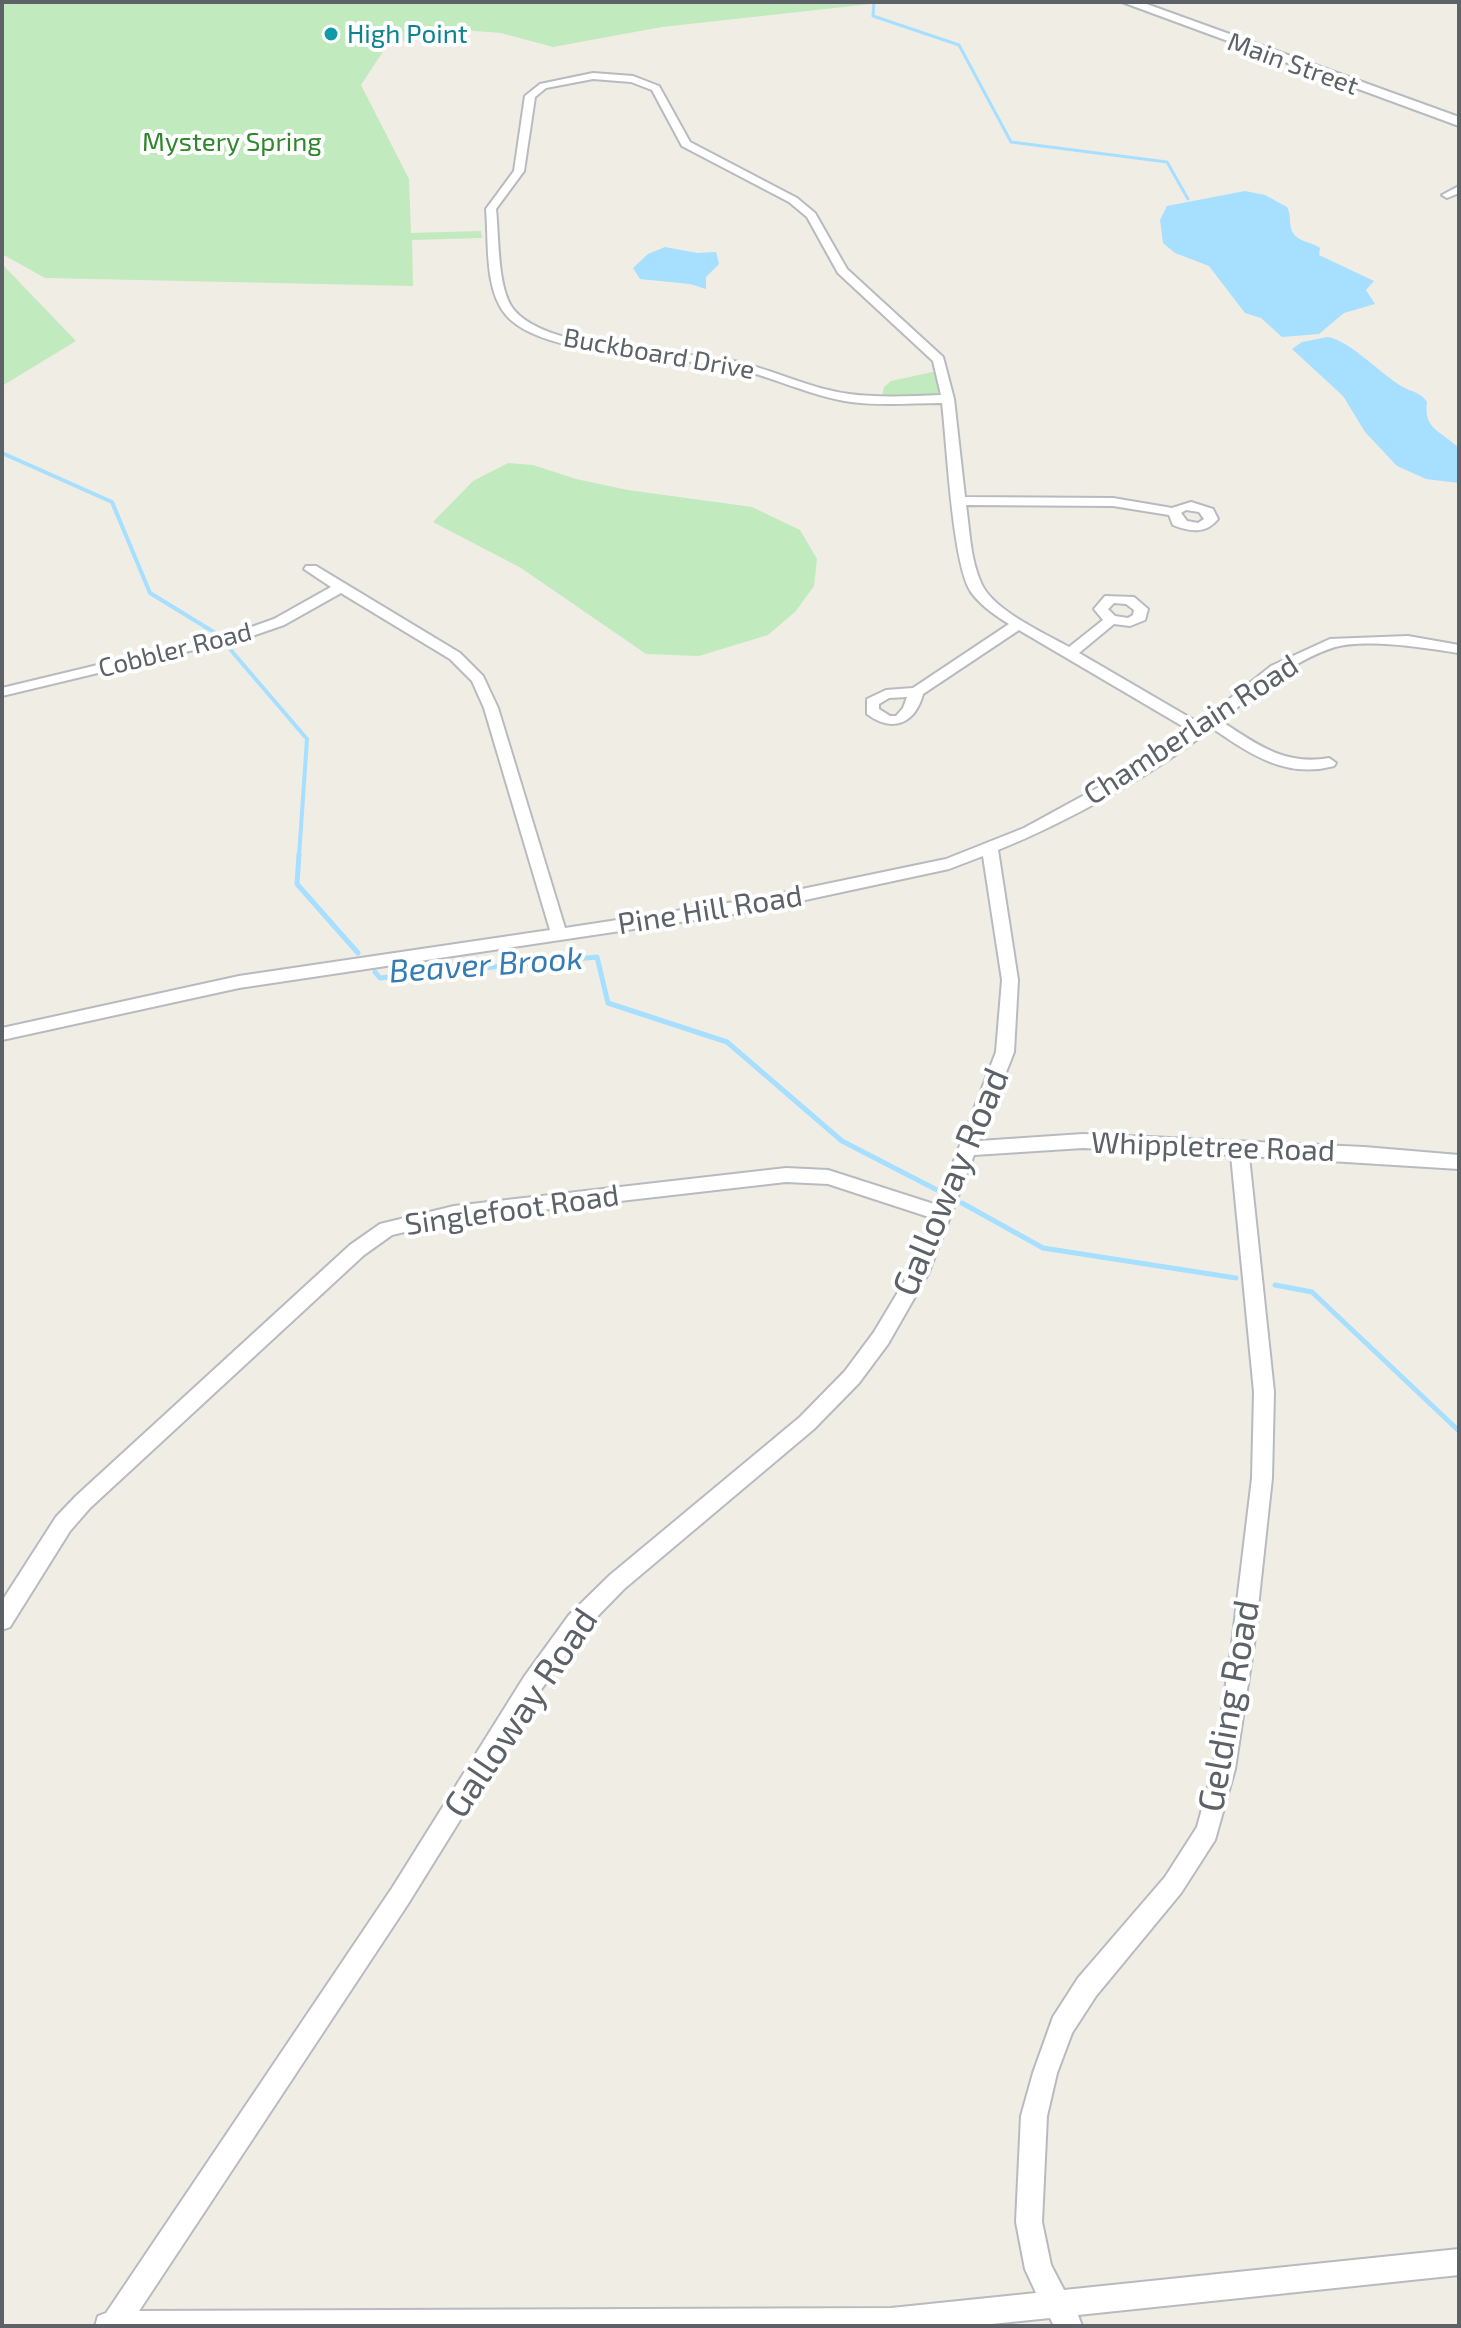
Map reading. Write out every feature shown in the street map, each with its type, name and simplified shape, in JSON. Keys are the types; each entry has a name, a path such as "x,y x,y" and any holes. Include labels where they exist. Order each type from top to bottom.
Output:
{"main road":[{"name":"Main Street","path":"1129,2 1459,122"}],"street":[{"name":"Buckboard Drive","path":"948,399 837,396 745,366 636,353 557,336 513,319 502,307 499,296 491,209 519,171 530,96 543,86 593,76 633,79 656,88 686,144 793,200 811,215 842,271 939,360 948,399 971,578 991,606 1069,654 1282,763 1309,767 1329,763"},
{"path":"1447,195 1459,189"},
{"path":"959,501 1113,502 1174,512"},
{"path":"311,569 455,656 478,679 491,708 559,934"},
{"name":"Cobbler Road","path":"2,692 247,633 279,622 341,587"},
{"path":"1069,654 1111,620"},
{"path":"916,692 1018,624"},
{"name":"Chamberlain Road","path":"990,850 1126,778 1206,726 1276,669 1335,642 1371,638 1408,640 1459,649"},
{"name":"Pine Hill Road","path":"2,1034 239,982 812,894 949,864 990,850"},
{"name":"Galloway Road","path":"114,2325 400,1896 557,1648 617,1582 807,1423 852,1377 881,1338 919,1274 1005,1052 1010,980 990,850"},
{"name":"Whippletree Road","path":"966,1149 1083,1141 1364,1154 1459,1162"},
{"name":"Gelding Road","path":"1069,2326 1038,2269 1029,2222 1034,2116 1045,2073 1062,2026 1087,1987 1173,1885 1207,1832 1224,1769 1260,1493 1264,1392 1239,1149"},
{"name":"Singlefoot Road","path":"2,1620 63,1524 83,1502 357,1250 387,1229 454,1213 786,1175 828,1177 942,1214"},
{"path":"108,2326 891,2321 1001,2312 1054,2302 1459,2262"}],"green space":[{"name":"Mystery Spring","path":"2,2 889,2 662,27 553,47 501,33 462,30 388,44 361,85 409,179 411,233 481,231 482,238 412,240 413,286 45,278 2,254"},
{"path":"2,264 76,341 2,386"},
{"path":"937,371 940,389 937,394 882,396 884,387 891,381"},
{"path":"508,463 533,465 576,479 628,490 752,507 800,530 817,559 814,586 796,611 768,635 699,656 646,654 521,568 433,522 473,481"}],"water":[{"path":"1245,191 1265,195 1287,207 1291,228 1299,239 1320,248 1319,255 1374,281 1366,290 1375,304 1344,313 1319,334 1282,337 1261,318 1245,313 1209,266 1175,253 1163,243 1160,220 1167,206"},
{"path":"665,247 697,253 716,252 719,264 706,277 706,289 690,284 640,279 633,268 648,254"},
{"path":"1328,337 1346,345 1425,399 1431,424 1459,448 1459,483 1426,479 1397,466 1365,432 1343,396 1292,349 1302,342"}],"waterway":[{"path":"874,2 873,16 959,45 1011,142 1167,162 1188,199"},
{"name":"Beaver Brook","path":"2,453 112,502 150,593 217,634"},
{"name":"Beaver Brook","path":"229,648 307,739 299,856"},
{"name":"Beaver Brook","path":"299,854 297,884 358,953"},
{"name":"Beaver Brook","path":"375,972 380,978 597,957 608,1003 727,1042 842,1141 939,1191"},
{"name":"Beaver Brook","path":"962,1203 1043,1248 1236,1278"},
{"name":"Beaver Brook","path":"1275,1285 1312,1292 1459,1431"}],"place":[{"name":"High Point","path":"331,34"}]}
